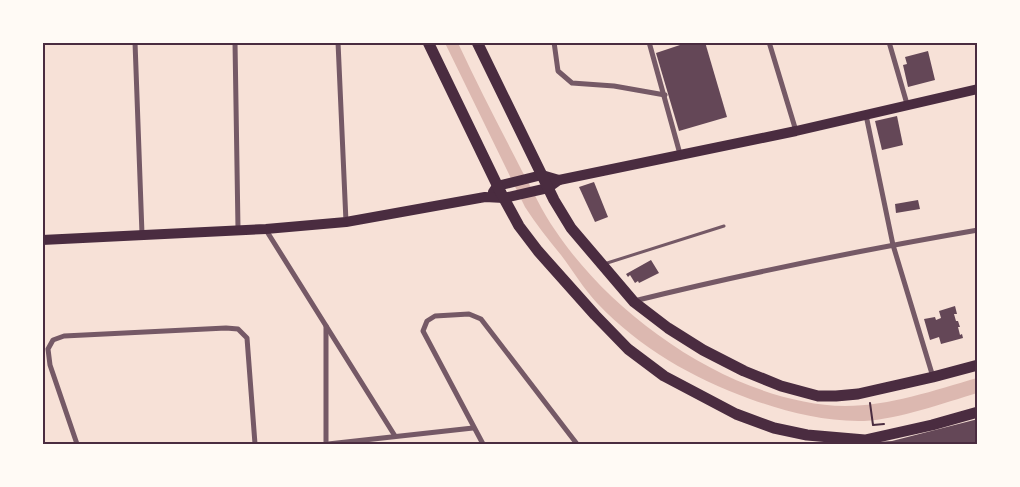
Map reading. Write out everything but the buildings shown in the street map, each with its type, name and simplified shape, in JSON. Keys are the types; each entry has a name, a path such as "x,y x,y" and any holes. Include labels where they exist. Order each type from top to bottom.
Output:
{"main road":[{"path":"428,42 508,197 518,226 595,315 628,349 664,376 736,414 774,428 806,435 865,442 978,412"},
{"path":"478,42 543,189 571,228 634,302 668,328 703,350 744,371 797,392 818,396 858,394 978,365"},
{"path":"42,240 266,229 346,222 489,196 508,197 543,189 560,180 796,131 978,89"},
{"path":"489,196 501,185 538,176 560,180"}],"street":[{"path":"135,42 142,234"},
{"path":"235,42 238,229"},
{"path":"338,42 346,222"},
{"path":"554,42 558,71 572,83 614,86 665,95"},
{"path":"649,42 680,154"},
{"path":"769,42 796,131"},
{"path":"889,42 907,104"},
{"path":"866,114 893,245 933,377"},
{"path":"266,229 395,436"},
{"path":"634,302 695,286 893,245 978,230"},
{"path":"483,444 423,331 427,321 435,316 469,314 481,319 577,444"},
{"path":"326,325 327,444 474,428"},
{"path":"77,444 50,365 48,349 52,340 64,336 226,328 238,329 247,338 255,444"}],"lane":[{"path":"601,264 724,226"}],"path":[{"path":"870,400 873,422"}],"shaded area":[{"path":"445,43 458,43 489,107 550,223 580,263 610,295 644,324 681,351 721,373 762,390 804,402 845,406 879,403 977,378 977,393 921,410 878,420 849,421 820,418 778,408 728,390 687,371 649,348 597,303 529,213"}]}
